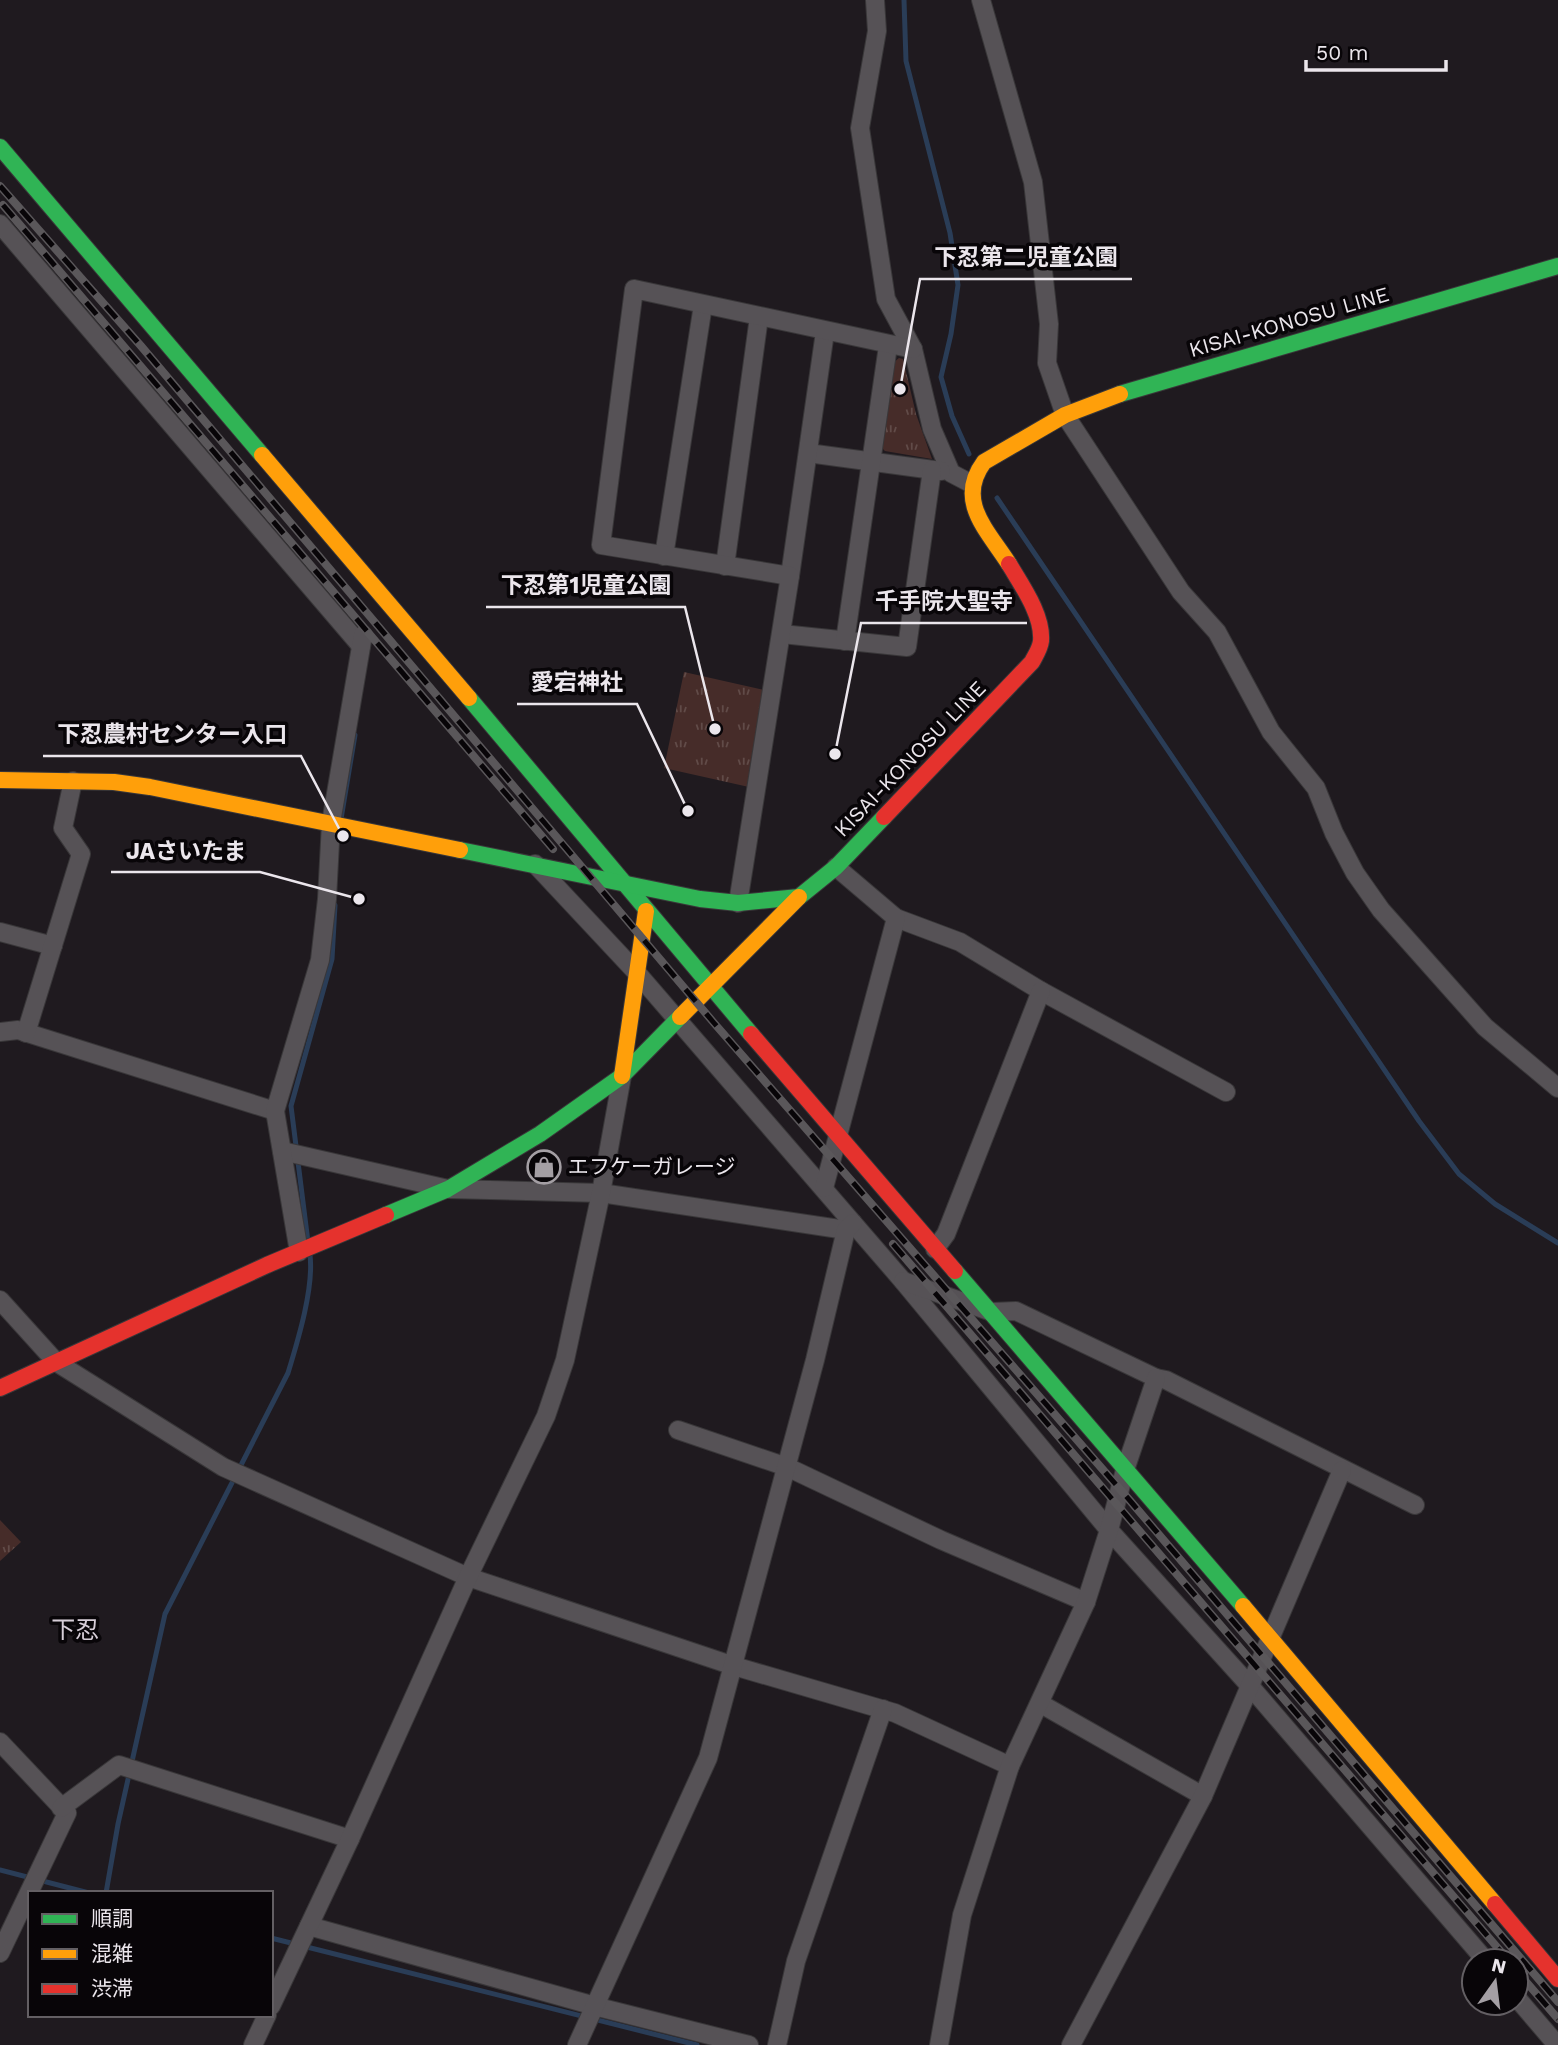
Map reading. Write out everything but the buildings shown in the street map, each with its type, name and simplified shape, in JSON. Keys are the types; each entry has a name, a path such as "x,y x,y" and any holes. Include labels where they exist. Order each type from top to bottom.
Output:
{"street":[{"path":"875,0 877,31 860,128 886,299 913,349 932,429 951,473"},
{"path":"981,0 1033,182 1049,324 1047,363 1065,415 1181,592 1217,632 1271,732 1316,788 1334,833 1355,873 1381,910 1485,1027 1558,1088"},
{"path":"0,147 628,885 646,911 840,1134 1558,1979"},
{"path":"0,224 362,640 320,960 275,1111 299,1252"},
{"name":"KISAI-KONOSU LINE","path":"0,1388 267,1265 447,1189 540,1134 622,1076 799,897 836,867 1032,662 1041,642 1036,611 975,513 971,497 975,474 984,462 1065,415 1129,390 1558,266"},
{"path":"790,576 601,545 634,289 888,346 913,349"},
{"path":"664,556 703,304"},
{"path":"725,565 759,317"},
{"path":"738,903 782,634 825,332"},
{"path":"845,641 888,346"},
{"path":"808,453 951,473 972,484"},
{"path":"782,634 906,647 932,470"},
{"path":"0,780 73,781 150,787 700,899 738,903 799,897"},
{"path":"26,1033 81,854 63,828 73,781"},
{"path":"535,864 637,972 824,1188 850,1226 903,1281 1109,1530 1250,1686 1474,1947"},
{"path":"836,867 896,918 960,942 1041,991 1226,1092"},
{"path":"273,2002 468,1577 546,1416 562,1371 601,1193 622,1076 646,911"},
{"path":"824,1188 896,918"},
{"path":"0,932 53,946"},
{"path":"935,1249 946,1234 1041,991"},
{"path":"0,1032 18,1030 275,1111"},
{"path":"282,1151 447,1189 601,1193 850,1226"},
{"path":"577,2045 708,1758 850,1226"},
{"path":"903,1281 992,1312 1016,1311 1156,1378 1166,1380 1415,1505"},
{"path":"0,1300 56,1362 223,1467 468,1577 734,1666 895,1713 1010,1766"},
{"path":"939,2045 962,1915 1010,1766 1086,1602 1125,1470 1156,1378"},
{"path":"678,1430 787,1467 941,1540 1086,1602"},
{"path":"1071,2045 1203,1796 1342,1470"},
{"path":"1041,1704 1203,1796"},
{"path":"777,2045 796,1961 883,1709"},
{"path":"0,1742 67,1814 30,1891"},
{"path":"61,1808 120,1765 350,1839"},
{"path":"0,1952 28,1894"},
{"path":"309,1926 593,2005 749,2045"},
{"path":"1530,2013 1557,2045"},
{"path":"253,2045 266,2017"}],"green space":[{"path":"899,358 903,359 916,414 932,459 885,451 880,446 893,363"},
{"path":"684,672 764,690 749,787 664,768"},
{"path":"0,1520 21,1542 0,1561"}],"waterway":[{"path":"904,0 906,61 950,233 958,285 941,377 952,416 969,454"},
{"path":"997,498 1419,1121 1459,1174 1495,1204 1558,1243"},
{"path":"341,819 355,735"},
{"path":"308,1242 291,1106 332,959 335,905"},
{"path":"106,1891 118,1824 165,1614 288,1373 310,1283 310,1255"},
{"path":"0,1870 81,1891"},
{"path":"273,1939 697,2045"}],"railway":[{"path":"0,186 141,346 714,1023 1132,1503 1558,2002"},
{"path":"3,205 553,849"},
{"path":"893,1244 1497,1947"},
{"path":"1530,1986 1558,2019"}],"traffic: fast":[{"path":"0,147 262,455"},
{"path":"1120,394 1558,266"},
{"path":"469,698 751,1034"},
{"path":"460,850 700,899 738,903 799,897 836,867 884,817"},
{"path":"386,1215 448,1189 540,1134 622,1076 680,1017"},
{"path":"955,1271 1243,1606"}],"traffic: slow":[{"path":"1009,564 984,528 974,503 976,476 984,462 1065,415 1120,394"},
{"path":"262,455 469,698"},
{"path":"0,780 114,782 150,787 460,850"},
{"path":"680,1017 799,897"},
{"path":"622,1076 646,911"},
{"path":"1243,1606 1495,1904"}],"traffic: jam":[{"path":"884,817 1032,662 1037,652 1041,641 1039,621 1031,601 1009,564"},
{"path":"751,1034 955,1271"},
{"path":"0,1388 267,1265 386,1215"},
{"path":"1495,1904 1558,1979"}],"place":[{"name":"下忍第二児童公園","path":"900,389"},
{"name":"下忍第1児童公園","path":"715,729"},
{"name":"千手院大聖寺","path":"835,754"},
{"name":"愛宕神社","path":"688,811"},
{"name":"下忍農村センター入口","path":"343,836"},
{"name":"JAさいたま","path":"359,899"},
{"name":"エフケーガレージ","path":"544,1167"}],"district":[{"name":"下忍","path":"75,1630"}]}
